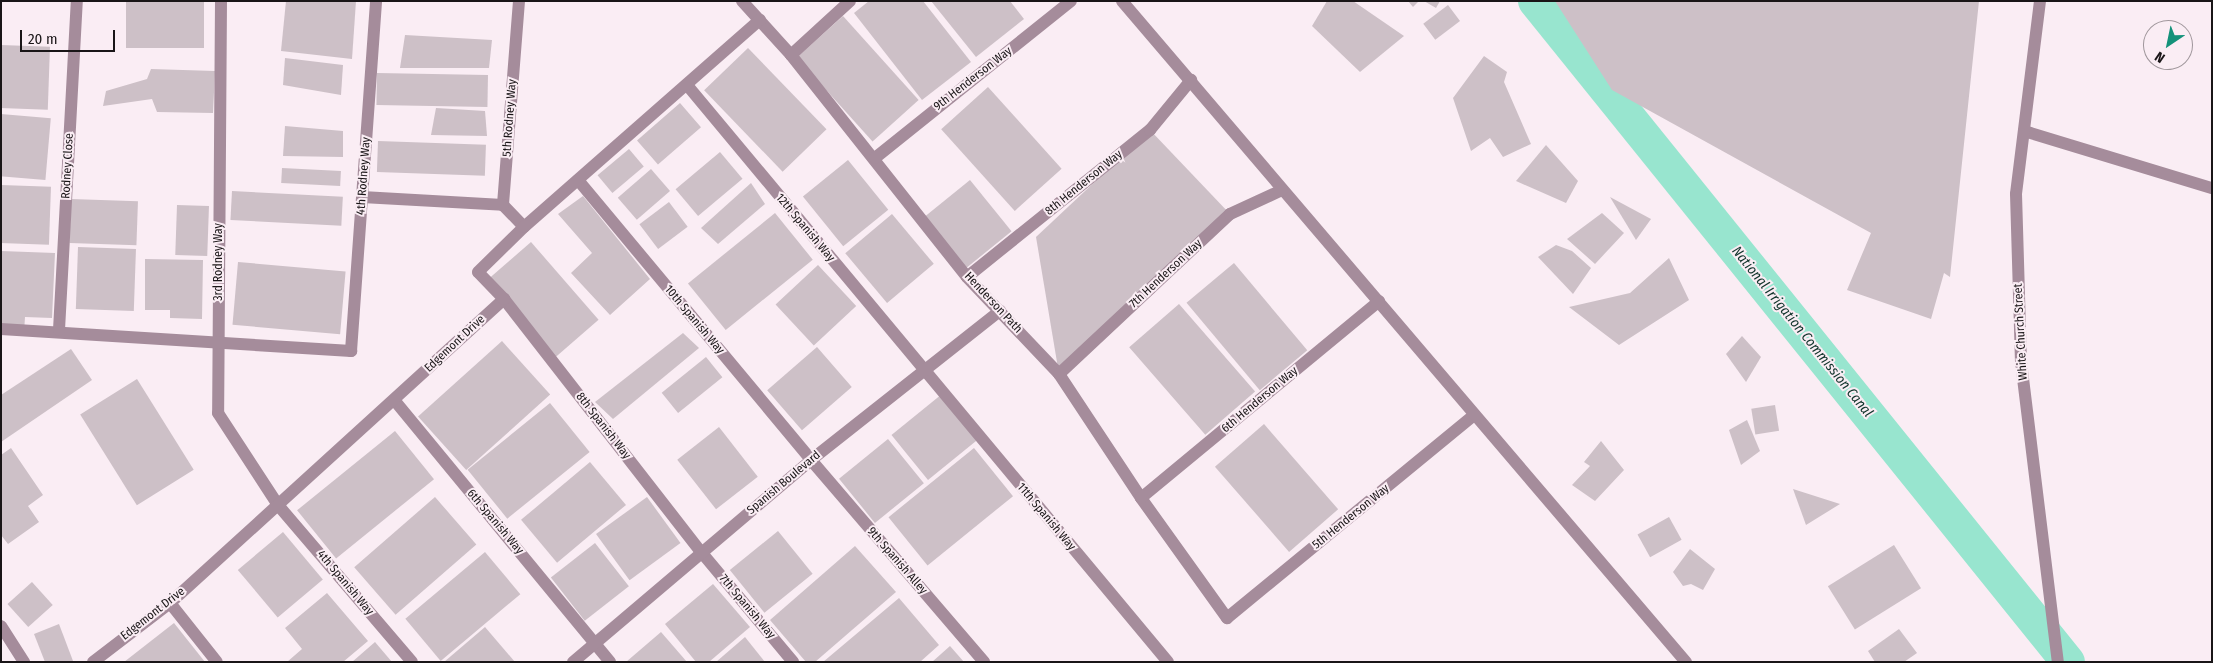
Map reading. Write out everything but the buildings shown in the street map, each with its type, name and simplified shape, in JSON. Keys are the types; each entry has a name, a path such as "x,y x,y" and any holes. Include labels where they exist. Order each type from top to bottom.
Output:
{"street":[{"name":"Rodney Close","path":"59,330 77,1"},
{"name":"3rd Rodney Way","path":"222,1 218,413 278,505"},
{"name":"4th Rodney Way","path":"219,344 351,352 376,1"},
{"name":"5th Rodney Way","path":"504,205 519,1"},
{"name":"Henderson Path","path":"742,1 791,55 968,277 1060,374 1142,498 1227,618"},
{"path":"791,55 850,1"},
{"name":"9th Henderson Way","path":"875,158 1071,1"},
{"path":"1122,1 1686,662"},
{"name":"White Church Street","path":"2040,1 2016,194 2021,362 2058,662"},
{"path":"504,299 478,272 524,227 760,20"},
{"name":"8th Henderson Way","path":"968,277 1150,130 1191,80"},
{"name":"12th Spanish Way","path":"686,85 924,372"},
{"path":"2024,131 2212,188"},
{"name":"10th Spanish Way","path":"578,180 811,460"},
{"name":"7th Henderson Way","path":"1060,374 1230,214 1282,190"},
{"path":"362,196 504,205 524,227"},
{"name":"Edgemont Drive","path":"92,662 170,603 395,401 504,299"},
{"name":"8th Spanish Way","path":"504,299 702,552"},
{"name":"6th Henderson Way","path":"1142,498 1379,301"},
{"name":"Spanish Boulevard","path":"573,662 594,642 811,460 1000,311"},
{"path":"1,328 59,330 219,344"},
{"name":"11th Spanish Way","path":"924,372 1168,662"},
{"name":"6th Spanish Way","path":"395,401 610,662"},
{"name":"5th Henderson Way","path":"1227,618 1474,415"},
{"name":"9th Spanish Alley","path":"811,460 984,662"},
{"name":"4th Spanish Way","path":"278,505 412,662"},
{"name":"7th Spanish Way","path":"702,552 793,662"},
{"path":"170,603 217,662"},
{"path":"1,626 24,662"}],"waterway":[{"name":"National Irrigation Commission Canal","path":"1535,1 2068,662"}]}
